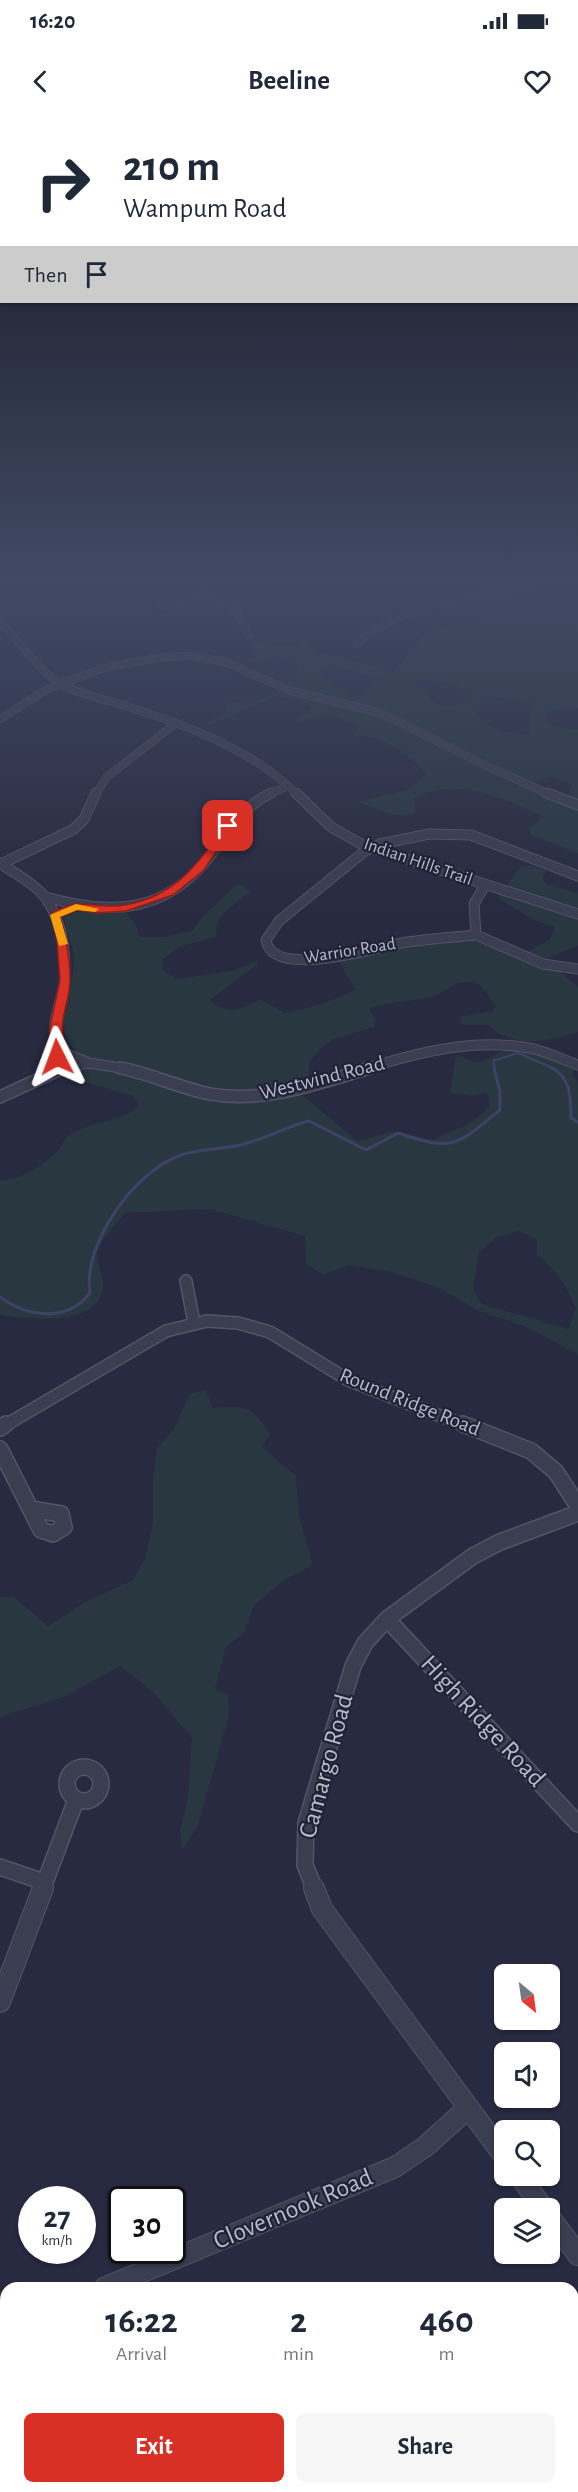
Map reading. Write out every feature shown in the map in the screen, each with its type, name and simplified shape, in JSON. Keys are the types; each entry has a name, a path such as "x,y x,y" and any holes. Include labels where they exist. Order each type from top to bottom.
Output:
{"street":[{"path":"0,719 41,694"},
{"name":"Indian Hills Trail","path":"89,694 176,723 251,755 332,827 370,848 578,914"},
{"path":"301,694 378,711 485,765 578,805"},
{"path":"176,723 107,777 79,825 0,863 46,897 76,907 98,910 126,908 170,893 200,868 228,826 245,807 266,794 288,786"},
{"path":"370,848 429,834 465,834 578,876"},
{"name":"Warrior Road","path":"370,848 270,929 266,940 270,951 289,958 316,960 396,944 476,935 543,964 578,969"},
{"path":"476,935 474,904 484,885"},
{"path":"46,897 55,915 64,959 65,980 55,1031 60,1049 51,1072"},
{"path":"55,915 76,907"},
{"name":"Westwind Road","path":"0,1097 16,1092 51,1072 88,1063 134,1070 205,1093 237,1097 291,1089 422,1053 471,1043 529,1046 554,1053 578,1065"},
{"path":"60,1049 88,1063"},
{"path":"186,1281 194,1323"},
{"name":"Round Ridge Road","path":"0,1428 158,1334 194,1323 220,1321 258,1327 348,1380 520,1445 549,1464 578,1506"},
{"path":"0,1449 31,1509"},
{"name":"Camargo Road","path":"494,2143 329,1921 315,1895 305,1865 304,1837 308,1809 353,1666 365,1643 387,1619 485,1548 578,1513"},
{"name":"High Ridge Road","path":"387,1619 578,1824"},
{"path":"0,2002 76,1800"},
{"path":"0,1868 44,1882"},
{"name":"Clovernook Road","path":"118,2282 395,2167 426,2146 468,2108"},
{"path":"560,2231 578,2255"}],"shaded area":[{"path":"348,694 347,698 352,698 362,694 428,694 434,703 452,707 471,699 467,694 578,694 578,708 563,707 546,713 544,717 559,728 578,729 578,801 568,794 572,785 553,776 523,785 578,808 578,853 531,835 528,829 539,821 541,815 478,792 445,789 429,792 413,799 416,812 410,815 387,813 358,802 407,790 426,774 394,746 375,738 355,736 354,733 360,727 332,714 298,722 296,718 312,710 310,706 298,700 276,696 200,729 197,727 226,713 228,709 222,704 226,702 252,701 271,695","holes":["492,696 534,704 527,709 531,718 528,735 499,730 475,714"]},
{"path":"529,865 547,871 542,878 546,884 578,893 578,912 504,888 521,867"},
{"path":"240,884 250,891 221,916 217,923 216,937 179,947 162,960 163,970 176,979 232,971 257,961 258,964 210,1000 229,1010 235,1010 260,999 285,1013 318,1005 356,990 337,959 403,945 474,941 560,971 578,987 578,1032 544,1040 520,1041 498,1033 489,1025 463,1025 458,1017 492,1011 496,1006 480,984 472,982 461,982 429,997 369,1009 376,1021 374,1027 334,1039 319,1050 309,1063 309,1075 300,1093 357,1141 395,1131 433,1140 470,1123 490,1104 487,1093 472,1096 450,1093 456,1055 482,1062 502,1051 520,1049 575,1069 572,1075 577,1080 578,1096 578,1354 524,1326 479,1311 439,1288 410,1278 387,1271 349,1265 323,1275 306,1264 305,1236 210,1209 125,1213 100,1245 98,1259 103,1287 98,1300 89,1310 60,1318 43,1319 0,1315 0,1181 16,1178 44,1163 57,1152 67,1137 75,1132 122,1116 139,1106 132,1096 75,1079 70,1074 77,1068 80,1054 70,1044 63,1021 74,958 64,917 70,912 125,910 136,925 140,937 164,937 193,930 204,915","holes":["519,1231 537,1240 537,1254 560,1279 576,1309 568,1329 482,1304 473,1290 479,1252 496,1238"]},
{"path":"498,895 513,895 578,918 578,945 543,960 528,952 550,939 555,927 534,920 501,900"},
{"path":"206,1390 213,1408 241,1407 252,1412 270,1434 262,1447 296,1476 299,1516 313,1565 282,1581 253,1607 245,1632 226,1647 215,1689 228,1694 229,1715 198,1826 182,1850 180,1831 188,1797 192,1738 153,1692 120,1666 66,1696 0,1717 0,1597 14,1597 48,1626 87,1601 133,1580 146,1556 153,1520 153,1478 157,1448 173,1431 190,1394"}],"waterway":[{"path":"495,1069 493,1061 518,1053 555,1069"},
{"path":"0,1297 22,1309 46,1314 59,1313 81,1303 90,1293 90,1274 94,1253 115,1212 146,1176 181,1155 256,1141 309,1121 366,1150 398,1133 443,1144 454,1142 463,1138 500,1110 500,1092 494,1068"},
{"path":"552,1068 559,1072 567,1083 571,1118 578,1122"}],"slow traffic":[{"path":"62,944 55,915 76,907 95,909"}],"route":[{"path":"57,1057 60,1049 56,1042 55,1031 65,980 62,942 55,915 76,907 98,910 126,908 148,903 170,893 200,868 228,826"}]}
